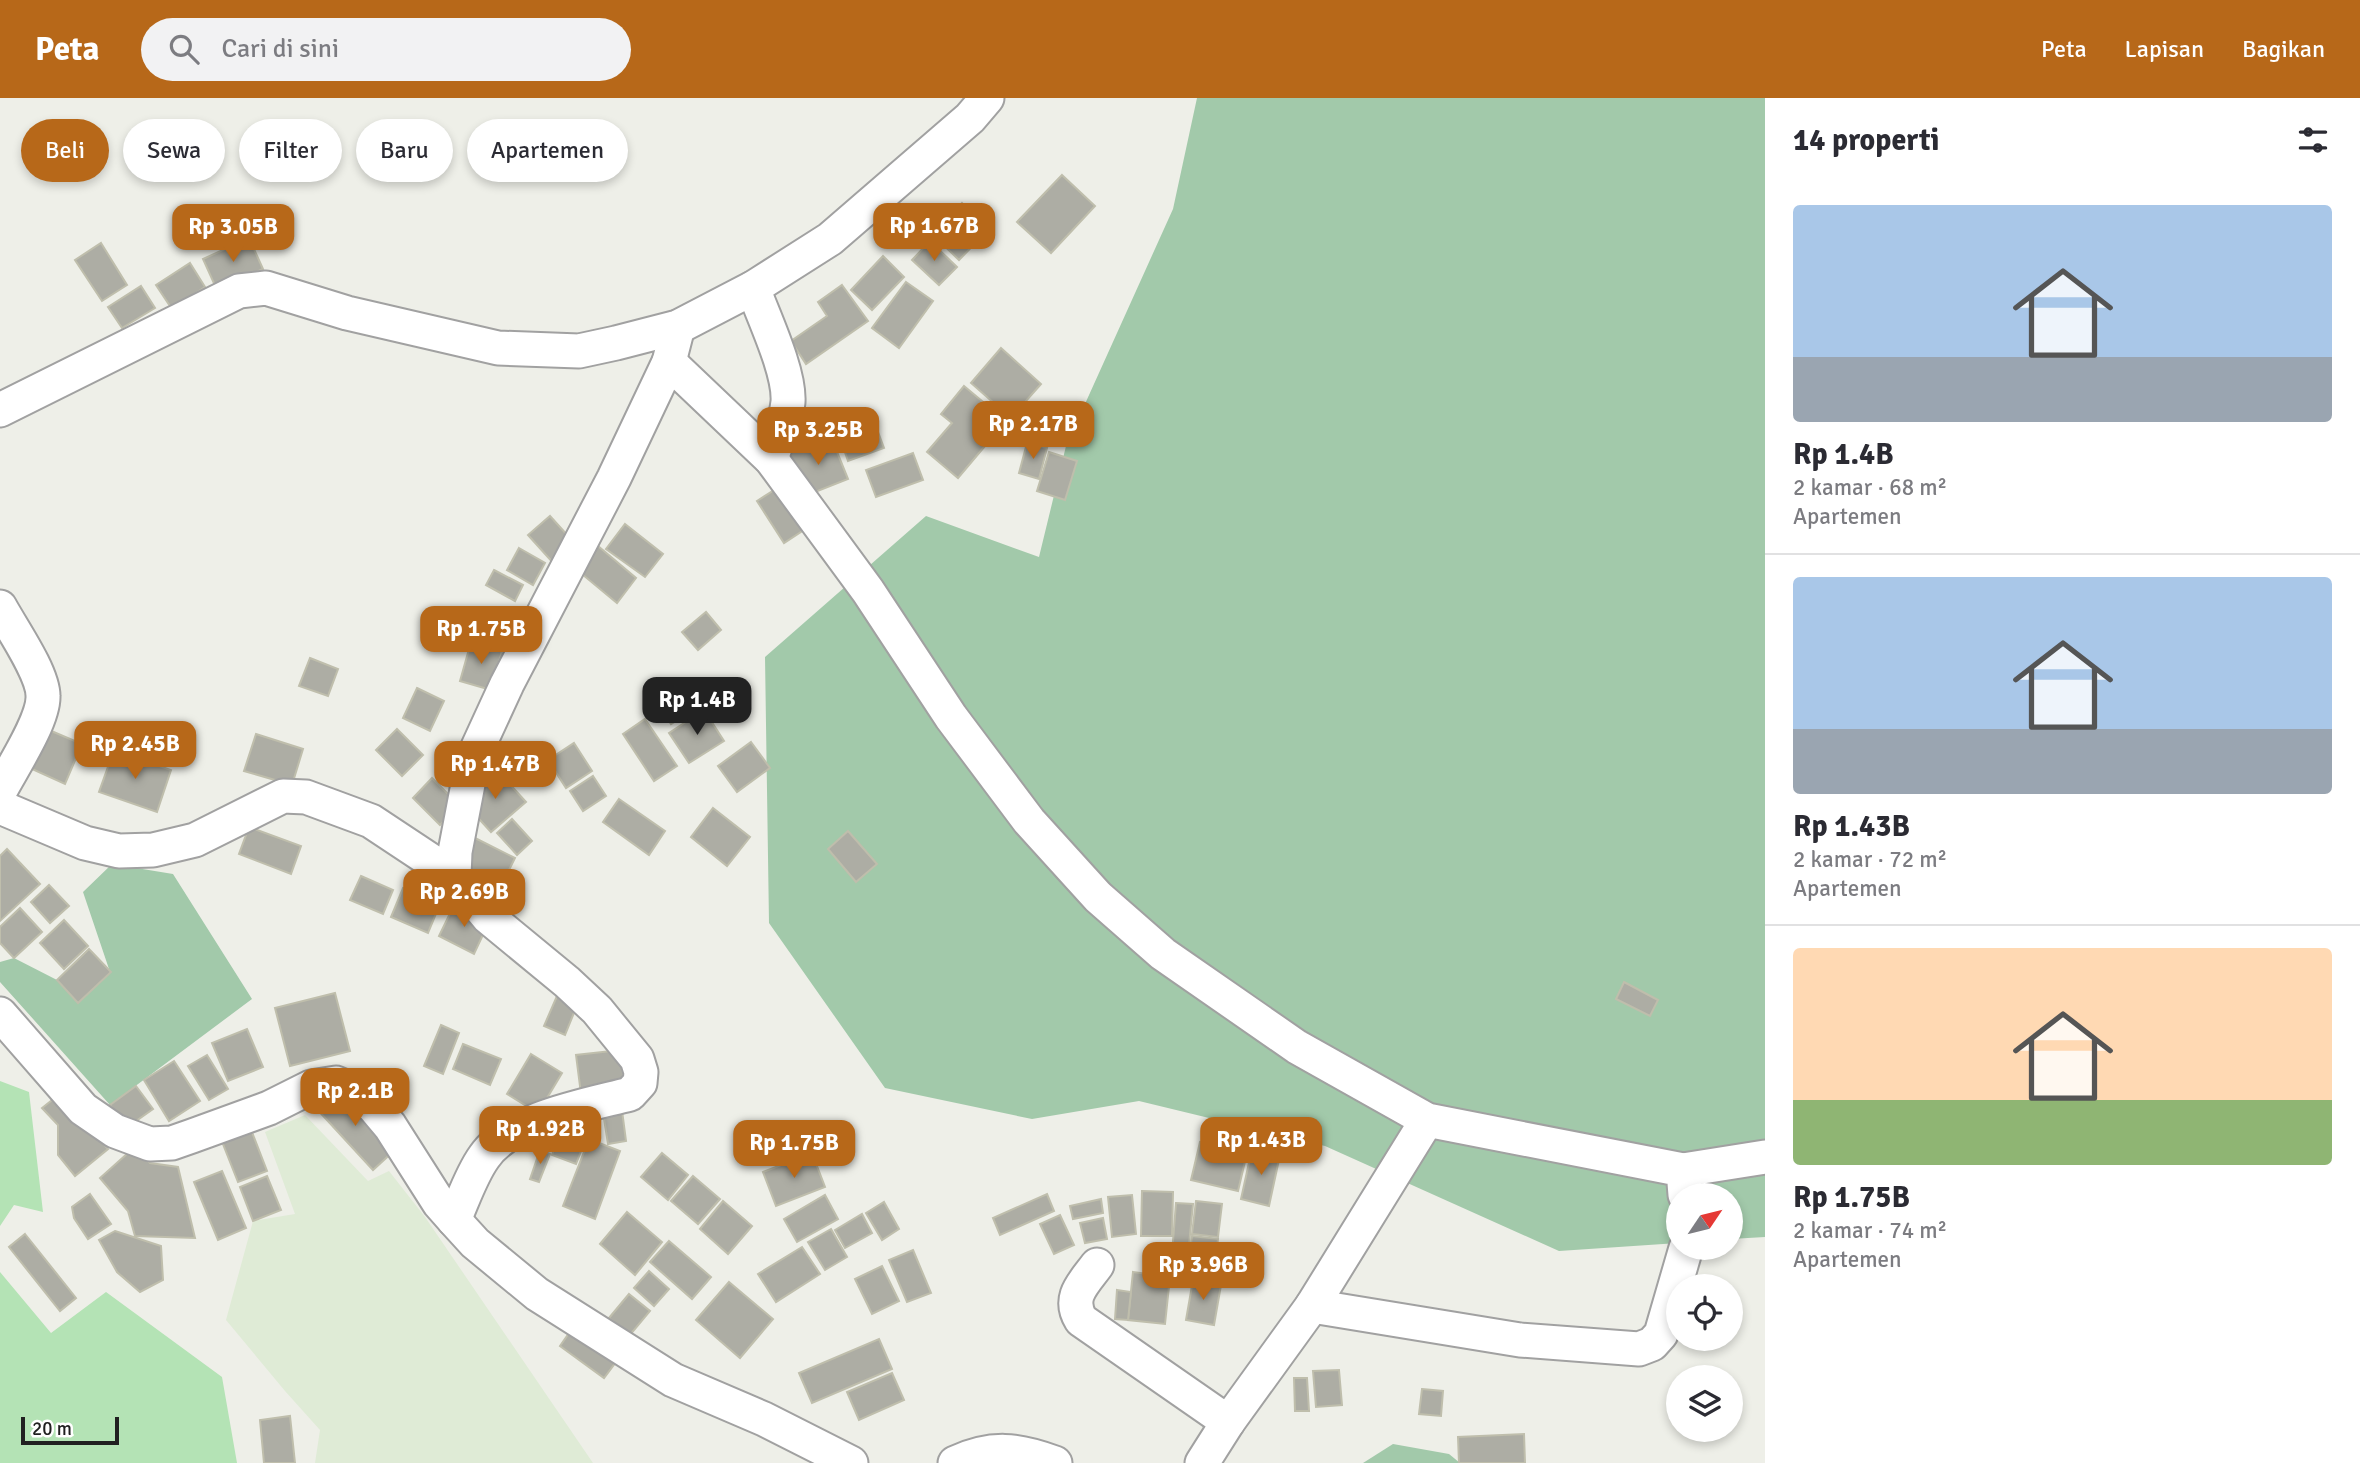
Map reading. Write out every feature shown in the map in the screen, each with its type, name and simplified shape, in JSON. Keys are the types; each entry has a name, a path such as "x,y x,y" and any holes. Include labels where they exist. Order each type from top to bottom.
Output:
{"street":[{"path":"0,410 239,291 250,288 266,288 347,313 498,348 579,351 678,327 753,288 830,239 970,118 987,98"},
{"path":"753,288 785,377 788,400 784,423 771,459"},
{"path":"454,876 455,852 474,758 507,684 593,520 669,362 678,327"},
{"path":"669,362 771,459 868,591 951,717 1029,821 1098,897 1164,954 1297,1047 1427,1120 1684,1183 1765,1157"},
{"path":"0,607 40,678 44,694 37,721 0,791"},
{"path":"0,807 85,844 119,851 153,850 195,840 283,796 306,797 371,821 454,876 488,917 597,1010 637,1059 641,1072 640,1083 630,1094 544,1116 497,1143 485,1155 454,1220"},
{"path":"0,1014 83,1109 115,1131 150,1144 172,1143 192,1136 269,1108 311,1087 336,1083 353,1090 374,1107 390,1126 439,1203 454,1220 475,1243 537,1294 673,1380 764,1419 851,1463"},
{"path":"1202,1463 1228,1422 1312,1306 1427,1120"},
{"path":"1312,1306 1520,1340 1639,1349 1652,1344 1661,1334 1683,1260"},
{"path":"1097,1265 1077,1293 1074,1302 1075,1311 1081,1320 1228,1422"},
{"path":"954,1463 978,1453 1001,1451 1036,1456 1055,1463"}],"green space":[{"path":"1197,98 1765,98 1765,1237 1743,1238 1743,1183 1666,1183 1666,1244 1559,1251 1325,1146 1139,1101 1032,1119 885,1088 769,923 765,657 926,516 1039,557 1066,446 1173,209"},
{"path":"112,864 173,874 252,999 110,1105 0,982 0,962 14,958 57,980 78,1002 110,972 83,892"},
{"path":"0,1081 29,1092 43,1212 14,1205 0,1226"},
{"path":"305,1115 368,1181 389,1171 425,1217 593,1463 315,1463 320,1430 226,1320 253,1221 295,1214 265,1132"},
{"path":"0,1272 51,1333 106,1292 222,1377 237,1463 0,1463"},
{"path":"1393,1444 1449,1454 1460,1463 1363,1463"}],"building":[{"path":"1062,175 1095,206 1051,253 1017,222"},
{"path":"962,203 989,229 959,260 932,234"},
{"path":"249,238 263,269 217,290 203,259"},
{"path":"930,241 957,267 939,285 912,260"},
{"path":"101,243 127,285 102,301 75,260"},
{"path":"883,256 904,277 872,310 851,290"},
{"path":"190,263 205,287 172,309 156,285"},
{"path":"906,282 933,301 899,348 872,328"},
{"path":"842,285 868,321 806,364 791,341 827,316 818,302"},
{"path":"141,286 155,308 122,328 108,307"},
{"path":"1001,348 1041,384 1011,418 971,383"},
{"path":"964,386 1006,421 958,478 927,452 952,423 941,414"},
{"path":"872,416 884,448 848,461 837,429"},
{"path":"831,437 848,479 805,496 788,454"},
{"path":"1027,443 1047,448 1039,479 1019,473"},
{"path":"1049,452 1077,461 1065,500 1037,491"},
{"path":"913,453 923,480 876,497 866,470"},
{"path":"782,485 810,526 784,543 757,501"},
{"path":"550,516 578,547 556,566 528,535"},
{"path":"625,524 663,554 645,577 606,549"},
{"path":"598,546 636,578 617,603 577,570"},
{"path":"519,548 545,563 533,585 507,570"},
{"path":"494,570 523,585 515,601 486,585"},
{"path":"706,612 721,630 698,650 682,632"},
{"path":"471,642 502,651 491,690 460,681"},
{"path":"310,658 338,669 328,696 299,686"},
{"path":"417,688 444,701 430,731 403,718"},
{"path":"691,690 701,705 671,724 662,710"},
{"path":"704,710 724,741 689,763 669,733"},
{"path":"645,719 677,766 654,781 623,734"},
{"path":"397,729 423,755 402,776 376,750"},
{"path":"49,730 82,744 65,784 32,769"},
{"path":"256,734 303,749 292,785 244,771"},
{"path":"751,742 770,768 737,792 718,766"},
{"path":"574,743 592,771 566,788 548,760"},
{"path":"114,750 171,770 157,812 99,792"},
{"path":"496,769 526,802 491,832 469,808 474,789"},
{"path":"593,776 606,796 583,811 570,791"},
{"path":"432,778 459,805 440,825 413,798"},
{"path":"619,799 665,831 649,855 603,822"},
{"path":"713,808 750,837 727,866 691,837"},
{"path":"512,819 532,841 517,855 497,833"},
{"path":"249,827 301,846 291,874 239,854"},
{"path":"848,831 877,864 856,882 828,849"},
{"path":"475,838 515,858 501,886 462,866"},
{"path":"7,849 40,884 0,921 0,856"},
{"path":"361,876 393,890 383,914 350,900"},
{"path":"49,885 69,906 50,923 31,902"},
{"path":"403,888 440,904 428,933 391,917"},
{"path":"454,905 489,922 474,954 439,936"},
{"path":"20,908 42,932 14,958 0,943 0,927"},
{"path":"64,920 88,946 64,969 40,943"},
{"path":"89,949 111,972 78,1003 57,980"},
{"path":"1624,982 1658,1000 1650,1016 1616,999"},
{"path":"560,989 580,998 565,1035 544,1026"},
{"path":"335,993 350,1051 290,1066 275,1008"},
{"path":"441,1025 459,1033 443,1074 424,1066"},
{"path":"247,1029 263,1067 228,1081 212,1043"},
{"path":"463,1044 501,1059 490,1085 453,1069"},
{"path":"620,1050 625,1089 581,1094 576,1055"},
{"path":"531,1054 562,1073 538,1113 507,1094"},
{"path":"207,1055 228,1089 209,1100 188,1066"},
{"path":"174,1061 200,1101 169,1121 144,1080"},
{"path":"136,1086 153,1109 126,1128 110,1105"},
{"path":"338,1086 396,1149 373,1170 315,1107"},
{"path":"61,1093 108,1149 75,1176 58,1155 58,1125 42,1108"},
{"path":"621,1103 626,1141 608,1144 602,1106"},
{"path":"566,1119 590,1128 576,1164 552,1155"},
{"path":"250,1127 267,1171 238,1182 221,1139"},
{"path":"589,1139 620,1151 595,1219 563,1206"},
{"path":"1200,1142 1247,1153 1238,1191 1191,1180"},
{"path":"1252,1149 1280,1155 1269,1206 1241,1199"},
{"path":"540,1150 550,1154 539,1182 530,1179"},
{"path":"140,1152 150,1163 178,1167 195,1238 135,1236 128,1211 100,1178 128,1153"},
{"path":"662,1153 688,1175 668,1200 641,1177"},
{"path":"812,1153 825,1187 776,1206 763,1172"},
{"path":"222,1171 246,1228 218,1240 194,1182"},
{"path":"267,1176 281,1210 253,1221 240,1187"},
{"path":"693,1176 720,1199 698,1224 671,1201"},
{"path":"1142,1191 1173,1192 1172,1236 1141,1236"},
{"path":"90,1194 111,1224 88,1239 74,1218 72,1207"},
{"path":"1047,1194 1054,1211 1000,1235 993,1218"},
{"path":"825,1195 838,1219 797,1242 784,1219"},
{"path":"1132,1195 1136,1234 1112,1237 1108,1197"},
{"path":"1101,1199 1103,1213 1073,1219 1070,1206"},
{"path":"723,1201 752,1226 728,1254 700,1229"},
{"path":"1196,1201 1222,1204 1218,1237 1192,1234"},
{"path":"884,1202 899,1229 882,1240 866,1213"},
{"path":"1176,1203 1193,1204 1188,1255 1172,1254"},
{"path":"627,1212 662,1242 635,1275 600,1244"},
{"path":"862,1214 872,1233 845,1248 835,1230"},
{"path":"1060,1215 1074,1245 1054,1254 1040,1224"},
{"path":"1103,1218 1107,1239 1085,1243 1080,1223"},
{"path":"831,1229 847,1257 825,1270 808,1242"},
{"path":"115,1231 161,1246 163,1280 140,1292 117,1272 99,1240"},
{"path":"25,1234 76,1298 60,1311 9,1247"},
{"path":"1192,1236 1218,1239 1215,1262 1189,1259"},
{"path":"669,1241 711,1277 692,1299 650,1262"},
{"path":"802,1247 820,1274 776,1302 758,1274"},
{"path":"913,1250 931,1293 907,1302 889,1260"},
{"path":"882,1266 899,1301 872,1314 855,1279"},
{"path":"649,1271 669,1289 654,1306 634,1288"},
{"path":"1133,1272 1170,1277 1165,1324 1128,1320"},
{"path":"1193,1280 1221,1285 1214,1325 1186,1320"},
{"path":"729,1282 773,1319 740,1358 696,1320"},
{"path":"1117,1290 1131,1292 1128,1320 1115,1319"},
{"path":"629,1294 650,1311 629,1336 609,1318"},
{"path":"574,1326 619,1358 604,1378 560,1346"},
{"path":"879,1339 892,1369 812,1403 799,1373"},
{"path":"1339,1370 1342,1405 1316,1407 1313,1371"},
{"path":"892,1373 904,1400 859,1420 847,1392"},
{"path":"1294,1378 1307,1378 1309,1411 1295,1411"},
{"path":"1422,1389 1443,1391 1441,1416 1419,1414"},
{"path":"290,1416 295,1463 264,1463 260,1420"},
{"path":"1524,1434 1525,1463 1459,1463 1458,1437"}]}
